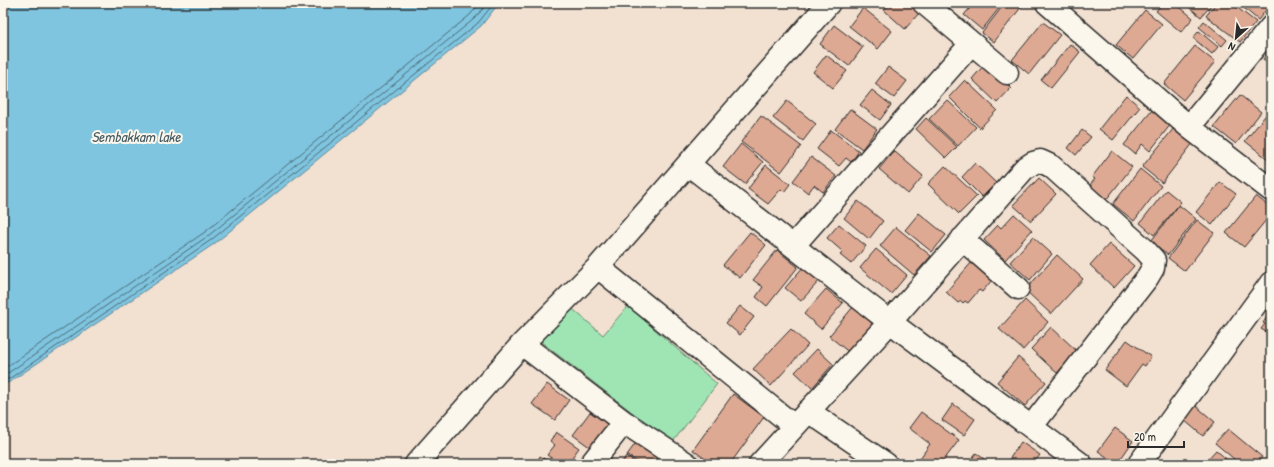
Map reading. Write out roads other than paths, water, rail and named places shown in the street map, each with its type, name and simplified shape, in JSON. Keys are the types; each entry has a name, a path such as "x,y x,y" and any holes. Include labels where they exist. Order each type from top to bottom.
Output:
{"street":[{"path":"416,464 522,344 598,267 829,3"},
{"path":"924,3 1007,73"},
{"path":"1047,3 1188,127 1271,190"},
{"path":"1188,127 1271,27"},
{"path":"793,246 971,44"},
{"path":"760,464 890,322 1024,169 1033,163 1040,161 1051,166 1154,260 1153,268 1147,278 1031,427"},
{"path":"688,164 890,322 1081,464"},
{"path":"962,239 1018,288"},
{"path":"598,267 801,419 886,464"},
{"path":"1140,464 1271,283"},
{"path":"522,344 624,422 687,464"},
{"path":"591,464 624,422"}],"water":[{"name":"Sembakkam lake","path":"3,3 499,3 481,26 214,244 8,383 3,382"}]}
